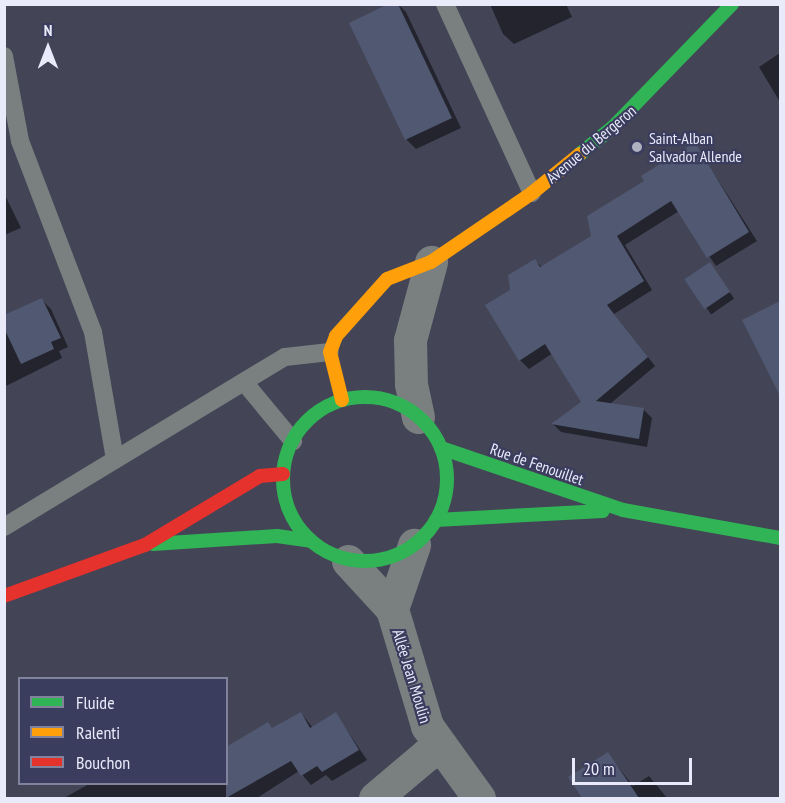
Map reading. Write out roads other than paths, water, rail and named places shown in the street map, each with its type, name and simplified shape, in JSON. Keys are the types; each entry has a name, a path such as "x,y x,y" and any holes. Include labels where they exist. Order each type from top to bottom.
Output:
{"main road":[{"name":"Avenue du Bergeron","path":"330,352 336,336 387,279 431,262 532,193 621,119 732,4"},
{"path":"330,352 342,400"},
{"path":"145,545 276,536 311,541 348,561 375,560 414,545 436,520 446,485 441,448 418,417 381,399 342,400 322,409 292,441 283,474 288,508 311,541"},
{"name":"Rue de Fenouillet","path":"441,448 623,510 780,538"},
{"path":"4,596 145,545 260,476 283,474"},
{"name":"Rue de Fenouillet","path":"436,520 623,510"}],"street":[{"path":"418,417 411,384 411,340 431,262"},
{"name":"Allée Jean Moulin","path":"392,609 414,545"},
{"name":"Allée Jean Moulin","path":"348,561 392,609 427,726 440,748 479,798"},
{"path":"375,798 426,755 440,748"}],"lane":[{"path":"445,4 532,193"},
{"path":"4,56 20,141 93,332 115,459"},
{"path":"4,527 285,357 330,352"},
{"path":"244,382 292,441"}],"place":[{"name":"Saint-Alban Salvador Allende","path":"637,147"}]}
